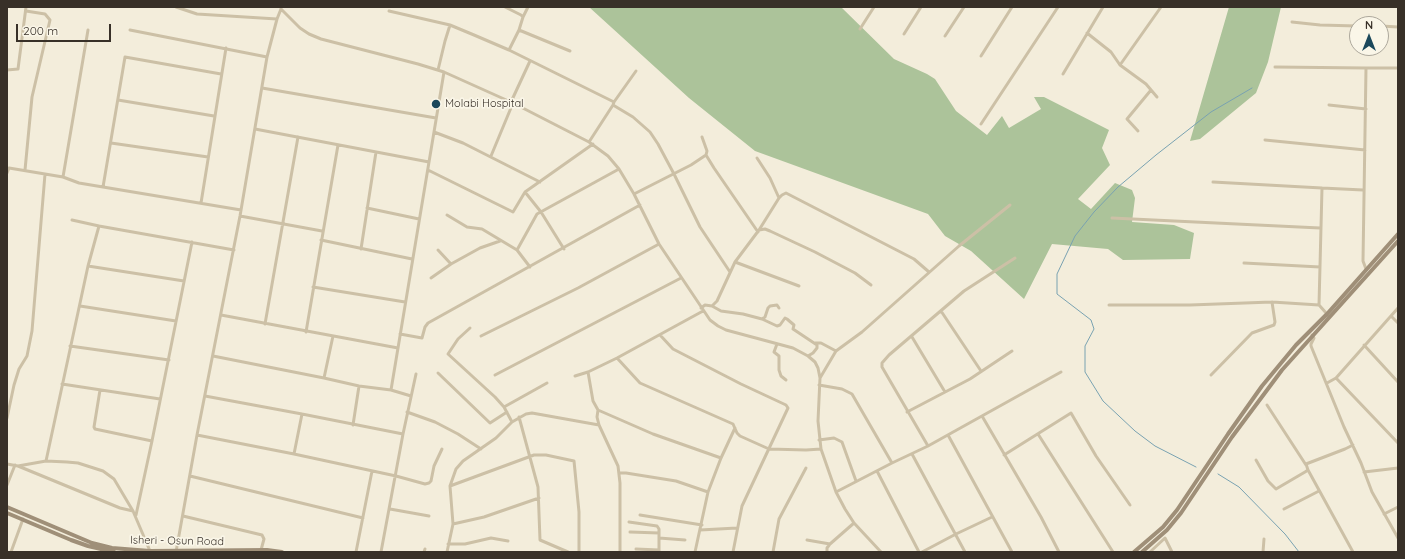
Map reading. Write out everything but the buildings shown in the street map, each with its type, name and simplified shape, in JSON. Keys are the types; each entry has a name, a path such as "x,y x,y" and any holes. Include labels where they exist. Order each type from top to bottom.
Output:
{"main road":[{"path":"1142,552 1167,530 1181,513 1266,389 1352,288 1366,269 1398,234"},
{"path":"1134,552 1163,527 1177,510 1262,386 1296,345 1398,241"},
{"name":"Isheri - Osun Road","path":"7,507 92,543 112,548 176,552 261,550 282,552"},
{"path":"7,513 71,540 112,552"}],"street":[{"path":"176,7 198,14 277,19"},
{"path":"505,7 522,15 523,17"},
{"path":"509,50 528,7"},
{"path":"860,29 874,7"},
{"path":"904,34 921,7"},
{"path":"946,36 964,7"},
{"path":"981,56 1012,7"},
{"path":"981,124 1058,7"},
{"path":"1063,74 1103,7"},
{"path":"1120,65 1161,7"},
{"path":"176,552 220,315 234,250 267,57 281,8 300,28 321,39 444,72 512,103 591,143 608,156 619,169 634,194 659,244 710,320 718,326 747,336 793,348 808,356 815,362 820,378 820,449 836,492 854,523 881,552"},
{"path":"7,70 18,69 26,9 45,14 50,20 32,97 25,170"},
{"path":"389,11 450,26 509,50 614,103 633,117 650,132 658,144 700,227 730,272"},
{"path":"1292,22 1349,26"},
{"path":"438,70 450,26"},
{"path":"63,177 88,30"},
{"path":"130,30 267,57"},
{"path":"519,30 570,51"},
{"path":"1087,33 1111,52 1120,65 1146,84 1157,97"},
{"path":"201,203 226,48"},
{"path":"103,187 125,57 221,74"},
{"path":"490,156 530,61"},
{"path":"1274,67 1398,68"},
{"path":"1366,68 1362,261 1366,269"},
{"path":"428,170 512,211 515,210 525,192 591,143 614,103 636,71"},
{"path":"391,390 444,72"},
{"path":"262,88 436,118"},
{"path":"1138,131 1127,119 1152,90"},
{"path":"118,100 214,116"},
{"path":"1329,105 1366,109"},
{"path":"255,129 428,162"},
{"path":"434,132 463,143 540,182"},
{"path":"265,324 298,137"},
{"path":"702,137 707,151 706,155 758,231"},
{"path":"1265,140 1364,150"},
{"path":"111,143 208,157"},
{"path":"306,332 322,231 338,145"},
{"path":"361,249 376,152"},
{"path":"634,194 674,174 706,155"},
{"path":"757,158 770,178 779,198"},
{"path":"7,173 9,168 25,170 63,177 72,181 103,187 241,210"},
{"path":"517,250 536,216 541,212 619,169"},
{"path":"7,418 14,385 19,369 27,356 32,332 46,174"},
{"path":"1213,182 1363,190"},
{"path":"1322,188 1319,305 1327,314"},
{"path":"525,192 541,212 564,249"},
{"path":"712,306 717,301 735,262 758,231 779,198 786,193 914,259 929,272"},
{"path":"400,334 422,338 425,327 428,324 640,205"},
{"path":"820,378 836,351 862,332 959,246 1010,205"},
{"path":"367,208 419,219"},
{"path":"447,215 467,227 482,229 517,250 530,267"},
{"path":"240,216 322,231"},
{"path":"1112,218 1320,228"},
{"path":"72,220 234,250"},
{"path":"46,461 88,266 99,226"},
{"path":"758,231 765,229 815,252 855,274 871,285"},
{"path":"321,240 412,259"},
{"path":"431,278 451,264 480,248 500,241"},
{"path":"136,515 192,242"},
{"path":"481,336 578,288 659,244"},
{"path":"438,250 451,264"},
{"path":"928,446 882,367 882,363 889,355 976,282 1015,258"},
{"path":"735,262 799,286"},
{"path":"1244,263 1320,267"},
{"path":"88,266 184,282"},
{"path":"495,375 681,278"},
{"path":"313,287 405,302"},
{"path":"1109,305 1190,305 1272,302 1319,305"},
{"path":"1211,375 1252,333 1274,325 1275,322 1272,302"},
{"path":"576,376 617,358 660,335 702,309 705,305 712,306 721,311 762,319 777,326 780,325 784,318 787,319 794,325 793,328 815,343 821,343 836,351"},
{"path":"762,319 765,317 770,306 777,305 779,308"},
{"path":"80,306 176,321"},
{"path":"1327,383 1336,378 1398,308"},
{"path":"941,311 981,372"},
{"path":"220,315 398,348"},
{"path":"1391,316 1398,323"},
{"path":"470,328 458,339 448,354 495,397 504,407 512,422"},
{"path":"660,335 673,349 786,405 788,408 742,506 740,523 737,528 733,552"},
{"path":"1312,335 1314,338 1311,346 1372,492 1398,538"},
{"path":"324,378 333,336"},
{"path":"912,337 945,392"},
{"path":"808,356 817,348 815,343"},
{"path":"777,344 774,352 779,356 779,370 781,376 786,380"},
{"path":"1364,345 1398,382"},
{"path":"70,346 168,360"},
{"path":"907,412 981,372 1012,351"},
{"path":"213,356 359,386 391,390 411,396"},
{"path":"617,358 640,382 733,424 740,436 769,448 806,450 820,449"},
{"path":"588,372 593,401 598,410 599,425 618,466 620,483 620,552"},
{"path":"836,492 928,446 1061,372"},
{"path":"438,373 488,422 492,422 507,412"},
{"path":"381,552 416,374"},
{"path":"1336,378 1398,443"},
{"path":"504,407 547,383"},
{"path":"62,384 160,399"},
{"path":"819,385 842,389 852,394 892,463"},
{"path":"352,425 359,386"},
{"path":"100,390 94,427 95,430 152,441"},
{"path":"205,396 403,434"},
{"path":"1267,405 1306,465 1353,552"},
{"path":"598,410 653,434 721,458"},
{"path":"408,412 435,422 458,434 481,449"},
{"path":"446,552 453,524 450,486 456,469 463,461 496,438 519,417 532,413 599,425"},
{"path":"1004,455 1072,413 1096,456 1130,505"},
{"path":"294,454 302,414"},
{"path":"982,416 1041,517 1059,552"},
{"path":"519,417 538,487 540,540 568,552"},
{"path":"695,552 708,492 734,428"},
{"path":"1038,434 1113,552"},
{"path":"197,435 294,454 396,476 425,484 431,481 434,466 442,449"},
{"path":"948,435 1012,552"},
{"path":"819,440 834,438 842,442 856,481"},
{"path":"1306,465 1353,445"},
{"path":"912,454 965,552"},
{"path":"450,486 534,455 546,455 574,461 579,512 579,552"},
{"path":"1256,460 1268,481 1276,489 1298,478 1308,470"},
{"path":"7,464 16,465 46,461 78,463 103,472 114,479 134,511 150,551"},
{"path":"7,485 16,465"},
{"path":"16,465 120,508 134,511"},
{"path":"773,552 779,519 806,468"},
{"path":"1364,472 1398,468"},
{"path":"356,552 372,471"},
{"path":"877,471 921,552 992,517"},
{"path":"619,473 626,472 676,481 708,492"},
{"path":"190,476 363,518"},
{"path":"1284,509 1320,491"},
{"path":"453,524 476,519 539,498"},
{"path":"1384,514 1398,507"},
{"path":"390,509 429,516"},
{"path":"640,515 702,524"},
{"path":"183,516 262,535 264,540 261,550"},
{"path":"11,552 23,519"},
{"path":"629,522 657,526 659,529 659,551 636,549"},
{"path":"826,552 830,544 854,523"},
{"path":"700,530 737,528"},
{"path":"630,532 659,533"},
{"path":"448,544 465,544 491,538 508,541"},
{"path":"659,538 685,540"},
{"path":"1150,552 1165,538 1172,552"},
{"path":"1263,552 1264,539"},
{"path":"807,540 830,544"}],"green space":[{"path":"589,7 841,7 894,59 935,79 956,111 987,135 1002,116 1009,128 1041,109 1034,97 1044,97 1109,130 1102,148 1110,165 1078,199 1091,209 1115,183 1132,190 1135,198 1132,222 1174,225 1194,233 1190,259 1123,260 1108,249 1052,244 1024,299 971,251 945,236 928,214 755,151 689,98"},
{"path":"1229,7 1281,7 1268,62 1256,93 1200,139 1190,141"}],"waterway":[{"path":"1196,467 1155,446 1135,431 1103,401 1085,372 1085,346 1094,329 1091,320 1057,294 1057,274 1075,236 1094,212 1118,187 1211,112 1252,88"},
{"path":"1218,474 1239,487 1285,534 1299,552"}],"place":[{"name":"Molabi Hospital","path":"436,104"}]}
